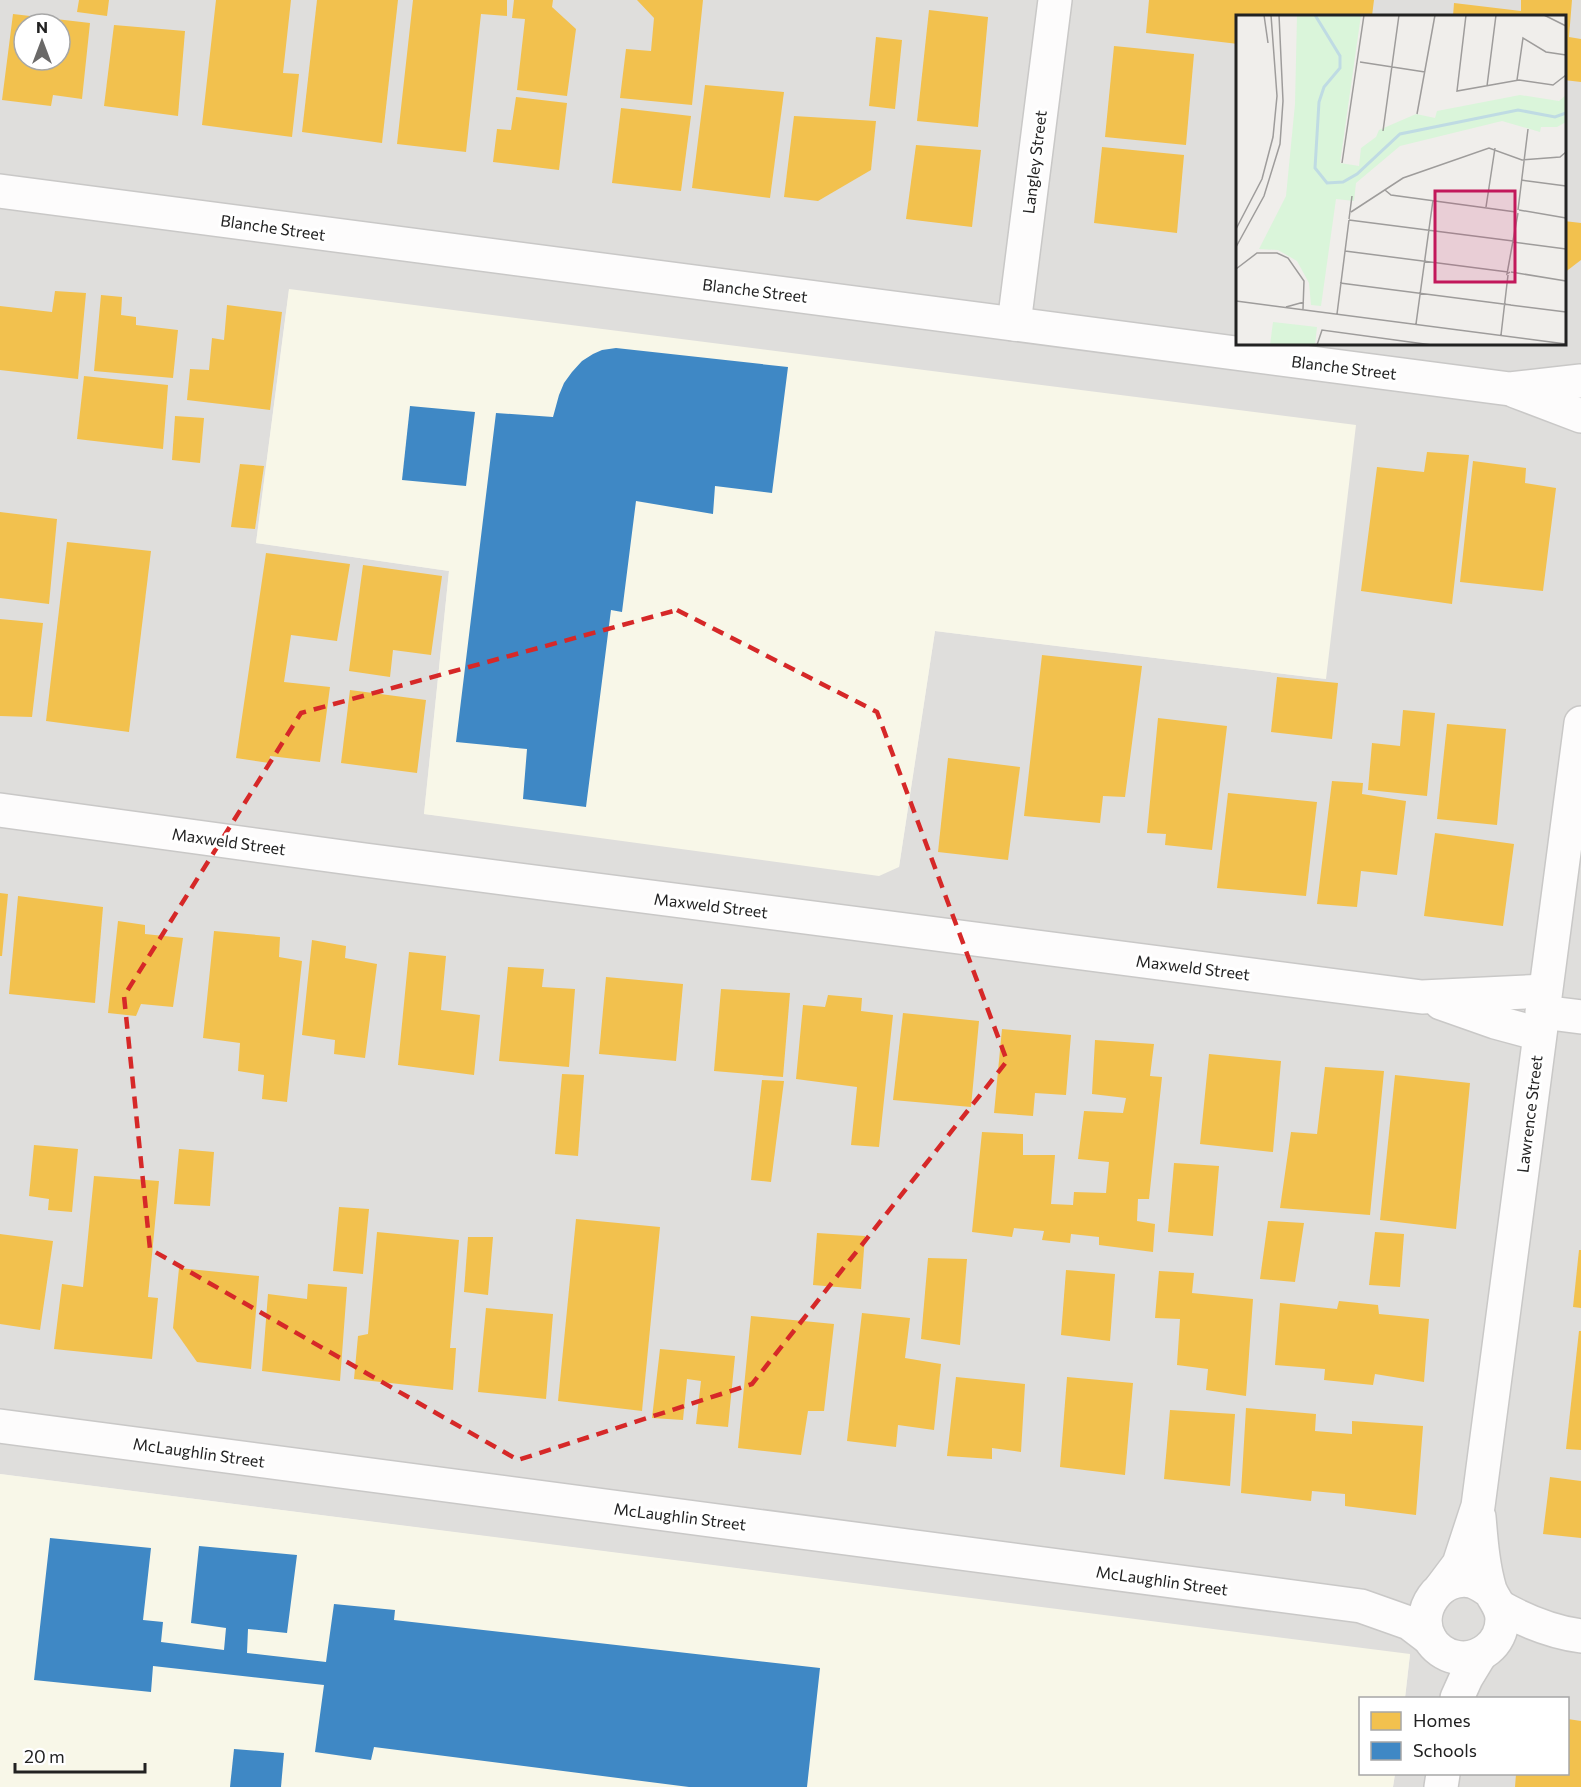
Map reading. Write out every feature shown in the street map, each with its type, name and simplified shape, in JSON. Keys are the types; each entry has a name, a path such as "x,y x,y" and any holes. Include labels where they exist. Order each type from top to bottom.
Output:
{"street":[{"name":"Langley Street","path":"1014,324 1055,0"},
{"name":"Blanche Street","path":"0,190 1510,389 1581,416"},
{"name":"Blanche Street","path":"1510,389 1581,381"},
{"name":"Lawrence Street","path":"1437,1592 1459,1564 1478,1506 1581,723"},
{"name":"Maxweld Street","path":"0,810 365,860 1581,1017"},
{"name":"Maxweld Street","path":"1422,997 1495,1022 1542,1012"},
{"name":"McLaughlin Street","path":"0,1426 1361,1606 1409,1623 1436,1646"},
{"name":"Lawrence Street","path":"1478,1506 1482,1553 1495,1599"},
{"path":"1451,1697 1450,1677 1426,1628 1427,1605 1437,1592 1461,1581 1472,1581 1482,1586 1522,1620 1575,1635"},
{"name":"McLaughlin Street","path":"1361,1606 1403,1602 1437,1592"},
{"path":"1457,1697 1466,1678 1485,1651 1497,1639 1502,1617 1495,1599"},
{"path":"1436,1646 1455,1657 1468,1658 1526,1638 1575,1635"}],"highlighted area":[{"path":"677,610 877,712 1007,1061 752,1384 518,1460 150,1249 124,996 301,713"}],"shaded area":[{"path":"0,0 1581,0 1581,1787 1393,1787 1395,1775 1569,1775 1569,1697 1405,1697 1410,1655 0,1474","holes":["289,290 1326,679 935,631 899,867 424,814 449,571 256,543"]},
{"path":"289,289 1356,425 1326,679 935,631 899,867 879,876 424,814 449,571 256,543"},
{"path":"0,1474 1410,1654 1405,1697 1359,1697 1359,1775 1395,1775 1393,1787 0,1787"}],"building: Homes":[{"path":"79,0 109,0 107,16 77,12"},
{"path":"216,0 291,0 283,73 299,74 292,137 202,125"},
{"path":"317,0 398,0 382,143 302,132"},
{"path":"413,0 507,0 507,16 481,14 466,152 397,144"},
{"path":"514,0 553,0 552,7 576,29 567,96 517,90 525,19 512,18"},
{"path":"637,0 703,0 692,105 620,98 626,49 651,51 654,18"},
{"path":"1149,0 1374,0 1372,15 1236,15 1236,44 1146,33"},
{"path":"1521,0 1572,0 1569,37 1581,39 1581,82 1566,80 1566,15 1453,15 1454,3 1521,11"},
{"path":"929,10 988,17 978,127 917,121"},
{"path":"72,21 90,23 82,99 53,95 51,106 2,100 12,22 12,72 72,72"},
{"path":"114,25 185,31 178,116 104,106"},
{"path":"876,37 902,40 895,109 869,106"},
{"path":"1114,46 1194,54 1186,145 1105,137"},
{"path":"705,85 784,92 770,198 692,188"},
{"path":"516,97 567,103 559,170 493,162 497,129 511,130"},
{"path":"621,108 691,116 681,191 612,183"},
{"path":"794,116 876,121 871,170 818,201 784,197"},
{"path":"916,145 981,150 972,227 906,219"},
{"path":"1102,147 1184,155 1177,233 1094,223"},
{"path":"1566,221 1581,223 1581,260 1566,271"},
{"path":"55,291 86,293 78,379 0,370 0,306 52,312"},
{"path":"101,295 122,297 121,315 136,317 136,325 178,330 173,378 94,371"},
{"path":"227,305 282,312 270,410 187,400 190,369 209,370 212,338 224,340"},
{"path":"84,376 168,385 163,449 77,439"},
{"path":"175,416 204,418 200,463 172,460"},
{"path":"1427,452 1469,455 1452,604 1361,591 1377,467 1424,472"},
{"path":"1473,461 1526,468 1525,483 1556,488 1543,591 1460,582"},
{"path":"240,464 264,466 255,529 231,527"},
{"path":"0,512 57,519 49,604 0,598"},
{"path":"67,542 151,551 129,732 46,721"},
{"path":"266,553 350,564 337,641 291,635 284,682 330,687 320,762 270,756 269,763 236,758"},
{"path":"363,565 442,576 431,655 393,650 390,677 349,671"},
{"path":"0,619 43,623 32,717 0,716"},
{"path":"1042,655 1142,666 1125,797 1103,796 1100,823 1024,816"},
{"path":"1277,677 1338,683 1332,739 1271,732"},
{"path":"350,690 426,700 417,773 341,763"},
{"path":"1403,710 1435,713 1427,796 1368,790 1372,743 1400,746"},
{"path":"1158,718 1227,726 1212,850 1165,845 1166,834 1147,833"},
{"path":"1447,724 1506,729 1497,825 1437,819"},
{"path":"948,758 1020,767 1008,860 938,852"},
{"path":"1332,781 1363,783 1362,794 1406,801 1397,875 1361,871 1357,907 1317,904"},
{"path":"1228,793 1317,802 1306,896 1217,888"},
{"path":"1435,833 1514,844 1503,926 1424,916"},
{"path":"0,893 8,894 2,956 0,956"},
{"path":"18,896 103,907 95,1003 9,994"},
{"path":"118,921 145,925 145,934 183,938 173,1007 141,1004 136,1016 108,1013"},
{"path":"214,931 280,937 279,957 302,961 287,1102 262,1099 264,1075 238,1071 240,1043 203,1038"},
{"path":"312,940 346,946 345,958 377,964 365,1058 334,1054 335,1040 302,1035"},
{"path":"409,952 446,956 441,1010 480,1015 474,1075 398,1065"},
{"path":"508,967 544,969 542,987 575,989 569,1067 499,1061"},
{"path":"606,977 683,984 676,1061 599,1054"},
{"path":"721,989 790,993 783,1077 714,1071"},
{"path":"828,995 862,998 861,1011 893,1015 879,1147 851,1145 857,1087 796,1079 803,1005 825,1007"},
{"path":"903,1013 979,1021 971,1107 893,1100"},
{"path":"1002,1029 1071,1035 1066,1095 1035,1093 1033,1116 994,1113"},
{"path":"1095,1040 1154,1044 1150,1076 1162,1077 1149,1199 1138,1199 1137,1221 1155,1224 1153,1252 1099,1245 1099,1237 1071,1234 1070,1243 1042,1240 1044,1231 1014,1228 1012,1237 972,1232 982,1132 1023,1134 1023,1155 1055,1155 1051,1204 1073,1205 1074,1192 1106,1193 1109,1162 1078,1159 1084,1111 1123,1113 1126,1098 1092,1094"},
{"path":"1209,1054 1281,1061 1273,1152 1200,1144"},
{"path":"1325,1067 1384,1071 1370,1215 1280,1208 1291,1132 1317,1134"},
{"path":"562,1074 584,1075 578,1156 555,1154"},
{"path":"1395,1075 1470,1083 1456,1229 1380,1220"},
{"path":"762,1080 784,1081 771,1182 751,1180"},
{"path":"34,1145 78,1149 72,1212 48,1210 49,1199 29,1196"},
{"path":"179,1149 214,1152 210,1206 174,1204"},
{"path":"1174,1163 1219,1166 1213,1236 1168,1232"},
{"path":"94,1176 159,1181 148,1297 158,1298 152,1359 54,1349 62,1284 83,1287"},
{"path":"339,1207 369,1209 363,1274 333,1271"},
{"path":"576,1219 660,1227 642,1411 558,1401"},
{"path":"1268,1221 1304,1223 1295,1282 1260,1279"},
{"path":"377,1232 459,1240 450,1348 456,1348 453,1390 354,1379 358,1336 368,1334"},
{"path":"1375,1232 1404,1234 1400,1287 1369,1285"},
{"path":"817,1233 865,1236 861,1289 813,1285"},
{"path":"0,1234 53,1241 40,1330 0,1324"},
{"path":"468,1237 493,1237 488,1295 464,1292"},
{"path":"1579,1250 1581,1250 1581,1308 1573,1307"},
{"path":"928,1258 967,1259 960,1345 921,1339"},
{"path":"179,1268 259,1276 251,1369 197,1362 173,1328"},
{"path":"1066,1270 1115,1274 1110,1341 1061,1335"},
{"path":"1159,1271 1194,1273 1192,1293 1253,1299 1246,1396 1206,1390 1208,1369 1177,1365 1180,1319 1155,1318"},
{"path":"308,1284 347,1287 340,1381 262,1371 268,1294 307,1299"},
{"path":"1339,1301 1378,1305 1379,1314 1429,1319 1424,1382 1375,1374 1373,1385 1324,1380 1325,1369 1275,1365 1280,1303 1337,1309"},
{"path":"486,1308 553,1314 546,1399 478,1392"},
{"path":"862,1313 910,1318 905,1358 941,1364 934,1430 898,1425 896,1447 847,1441"},
{"path":"751,1316 834,1324 824,1411 808,1411 801,1455 738,1448"},
{"path":"1579,1331 1581,1331 1581,1450 1566,1449"},
{"path":"660,1349 735,1356 728,1427 696,1424 701,1381 687,1379 683,1420 652,1418"},
{"path":"956,1377 1025,1384 1021,1452 992,1448 992,1459 947,1456"},
{"path":"1067,1377 1133,1383 1125,1475 1060,1467"},
{"path":"1246,1408 1316,1414 1315,1431 1352,1434 1352,1421 1423,1426 1416,1515 1345,1506 1345,1494 1312,1491 1311,1501 1241,1493"},
{"path":"1170,1410 1235,1414 1230,1486 1164,1479"},
{"path":"1550,1477 1581,1481 1581,1538 1543,1534"},
{"path":"1569,1719 1581,1721 1581,1787 1515,1787 1516,1775 1569,1775"}],"building: Schools":[{"path":"616,348 788,367 772,493 715,486 713,514 636,501 622,612 611,610 586,807 523,799 527,749 456,742 496,413 553,417 564,383 582,361 602,350"},
{"path":"410,406 475,412 466,486 402,480"},
{"path":"50,1538 151,1548 143,1620 163,1622 161,1642 224,1650 226,1628 191,1623 199,1546 297,1555 287,1633 248,1629 247,1653 326,1662 334,1604 395,1610 394,1620 820,1668 807,1787 689,1787 374,1747 371,1760 315,1752 324,1685 153,1666 151,1692 34,1680"},
{"path":"234,1749 284,1753 281,1787 230,1787"}]}
